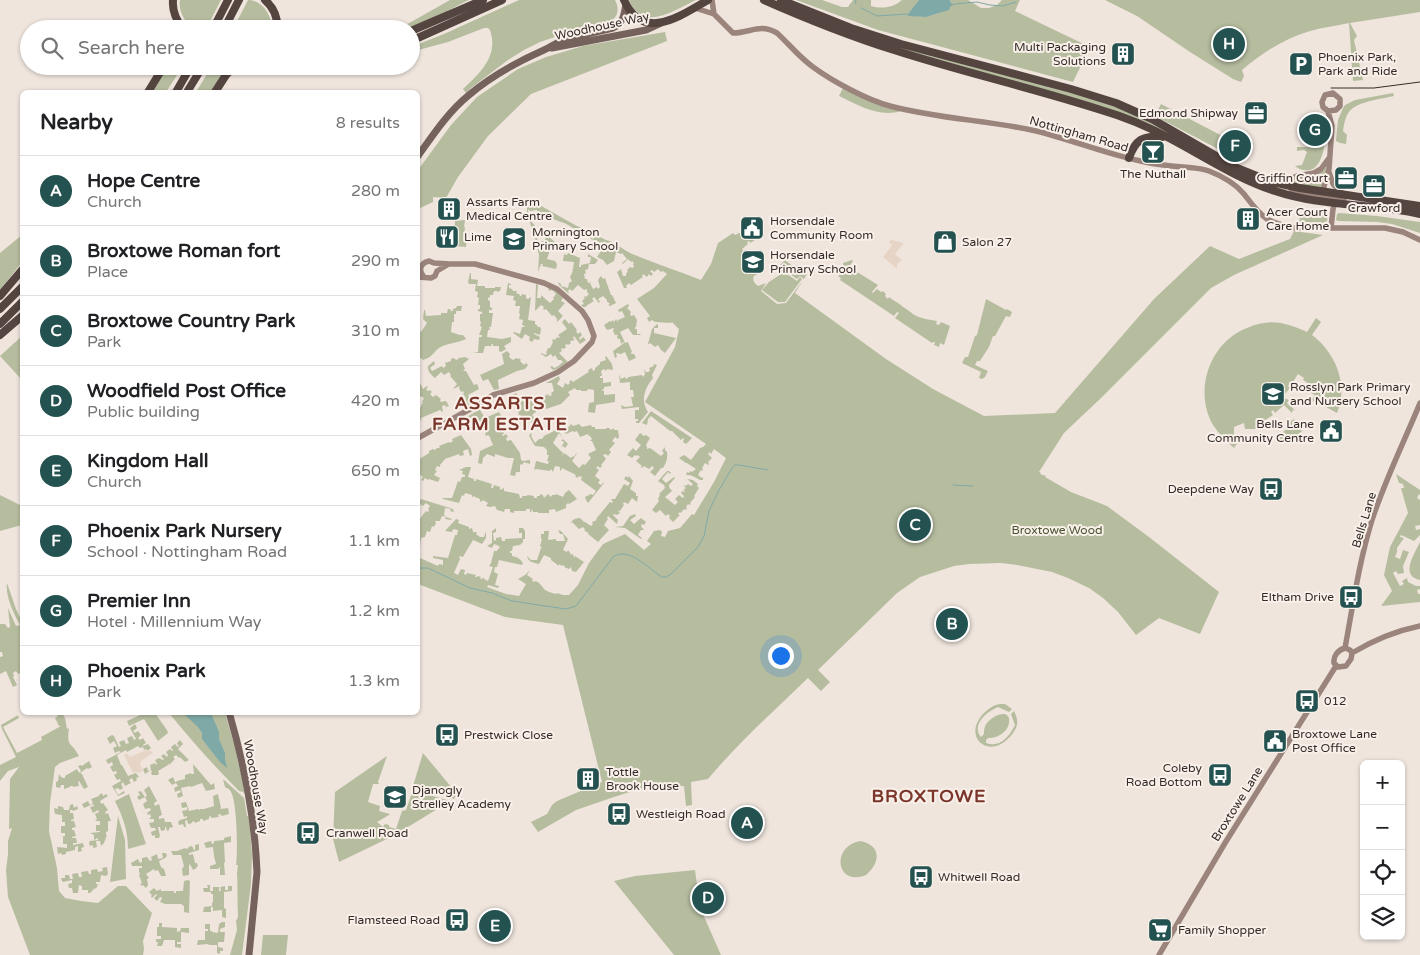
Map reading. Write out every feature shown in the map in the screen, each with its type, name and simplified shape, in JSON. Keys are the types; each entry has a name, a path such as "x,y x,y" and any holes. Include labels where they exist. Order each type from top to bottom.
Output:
{"highway":[{"path":"168,0 173,4 179,20"},
{"path":"218,20 228,0"},
{"path":"229,20 239,0"},
{"path":"265,0 272,4 277,19"},
{"path":"420,28 483,0"},
{"path":"420,37 502,0"},
{"path":"764,0 845,33 895,50 1086,105 1142,125 1250,182 1275,191 1420,206"},
{"path":"781,0 851,28 900,44 1071,89 1116,103 1152,119 1237,168 1268,180 1290,182 1320,196"},
{"path":"625,2 635,16 645,22 661,23 707,1"},
{"path":"149,90 158,75"},
{"path":"177,90 186,75"},
{"path":"188,90 197,75"},
{"path":"217,90 226,75"},
{"path":"217,90 230,75"},
{"path":"1142,125 1143,138"},
{"path":"1129,158 1135,144 1143,138 1153,136 1169,138"},
{"path":"1338,198 1420,214"},
{"path":"0,296 20,272"},
{"path":"0,309 20,288"},
{"path":"0,324 20,304"},
{"path":"0,335 20,318"}],"main road":[{"name":"Woodhouse Way","path":"420,153 442,122 468,95 512,65 562,40 618,26 624,17 625,2"},
{"name":"Woodhouse Way","path":"547,49 646,30 661,23"},
{"name":"Woodhouse Way","path":"230,715 250,799 256,859 257,872 249,955"}],"street":[{"path":"707,1 714,14"},
{"name":"Nottingham Road","path":"695,8 714,14 733,33 761,28 771,30 820,72 888,106 1034,131 1129,158 1172,166 1198,168 1216,174 1234,184 1261,215 1276,224 1295,228 1385,228 1403,232 1420,240"},
{"path":"1331,228 1338,198 1329,169 1329,158 1332,126 1338,109 1340,103 1338,96 1333,93 1323,98 1323,107 1328,111 1333,112 1338,109"},
{"path":"1328,111 1332,126"},
{"path":"1290,182 1297,176 1321,169 1329,158"},
{"path":"1320,196 1329,169"},
{"path":"420,267 427,262 475,264 544,282 557,289 587,317 594,336 592,342 574,361 558,372 534,383 493,395 420,437"},
{"path":"434,263 437,271"},
{"path":"421,277 434,277 437,271 450,264"},
{"name":"Bells Lane","path":"1344,648 1372,520 1420,403"},
{"path":"1352,653 1383,636 1420,626"},
{"path":"1344,648 1352,653 1351,659 1346,666 1341,668 1336,666 1334,657 1339,651 1344,648"},
{"name":"Broxtowe Lane","path":"1159,955 1225,843 1336,666"}],"green space":[{"path":"180,0 221,0 211,20 186,20 180,9"},
{"path":"248,0 262,6 270,20 238,20"},
{"path":"450,0 469,0 420,23 420,20 415,20"},
{"path":"519,0 615,0 618,11 616,17 611,21 540,42 524,50 466,93 463,89 476,77 490,56 492,39 490,30 484,28 448,42 420,50 420,43"},
{"path":"629,0 696,0 669,13 651,17 642,15 635,10"},
{"path":"772,0 817,17 1123,107 1278,188 1286,189 1288,192 1259,183 1173,137 848,32"},
{"path":"796,0 822,0 842,7 848,7 853,0 871,0 871,6 883,8 895,5 902,0 920,0 908,14 926,16 949,8 954,4 950,0 968,0 981,8 989,8 997,5 1002,0 1020,0 1015,11 1090,47 1073,82 878,30"},
{"path":"1105,0 1420,0 1420,12 1350,23 1357,36 1354,40 1363,80 1353,81 1349,23 1320,28 1283,42 1242,70 1244,76 1241,82 1190,52 1137,16"},
{"path":"665,32 667,41 531,94 488,136 458,177 446,198 433,197 433,202 420,208 420,167 451,125 477,97 518,69 546,57 583,46"},
{"path":"161,75 177,75 167,90 152,90"},
{"path":"206,75 224,75 213,90 197,90"},
{"path":"843,88 901,111 885,113 861,107 839,96"},
{"path":"1393,93 1394,96 1377,99 1353,108 1347,116 1343,131 1347,135 1346,144 1336,141 1338,120 1345,105 1355,100"},
{"path":"1161,104 1228,139 1222,151 1155,116"},
{"path":"1317,113 1322,115 1324,119 1323,153 1314,168 1302,170 1295,166 1302,165 1307,152 1304,150 1297,151 1297,147 1319,147 1321,145 1320,138 1317,138 1317,135 1320,134 1320,125 1318,125"},
{"path":"1327,166 1321,189 1293,184 1295,179 1316,175"},
{"name":"Broxtowe Wood","path":"527,201 536,203 630,253 701,280 711,264 718,243 733,233 735,235 743,231 751,235 755,240 750,243 749,241 747,242 748,244 742,249 744,252 745,250 747,258 761,269 761,272 754,276 755,284 758,286 766,283 761,291 777,304 786,303 803,280 795,293 886,359 933,389 984,416 1055,413 1154,299 1210,246 1239,259 1290,239 1294,231 1323,235 1234,275 1211,288 1064,433 1039,472 1071,492 1107,506 1219,592 1200,634 1159,618 1136,635 1118,612 1103,598 1089,588 1052,572 1001,563 954,566 920,577 897,593 818,670 830,682 821,691 808,678 744,740 708,779 691,782 692,805 686,806 684,786 653,787 633,791 576,810 538,832 531,822 547,814 552,805 557,801 602,782 563,625 505,617 420,585 420,558 438,566 439,564 443,565 443,560 433,558 433,556 448,558 458,530 453,529 452,532 445,531 456,519 459,520 458,523 469,527 469,529 472,528 473,532 477,532 476,534 480,537 484,537 486,531 486,538 482,544 473,540 463,557 460,556 459,558 462,560 460,559 454,573 458,575 461,569 465,570 464,574 466,575 467,573 476,575 475,577 478,576 482,579 483,577 488,581 493,567 489,566 494,551 500,548 494,544 492,548 487,546 492,543 492,531 496,528 496,532 493,533 494,541 496,538 501,537 502,541 505,541 505,539 522,538 519,528 523,528 525,539 523,539 520,545 513,546 512,551 510,551 512,556 521,560 522,565 499,560 494,572 498,574 495,585 499,586 498,588 488,585 487,587 506,594 519,596 526,584 518,579 530,570 527,575 545,590 556,594 569,595 578,585 589,563 603,544 625,534 644,550 651,544 647,541 654,531 660,530 662,532 661,536 665,537 668,531 680,528 692,514 694,515 726,458 714,449 711,454 709,452 708,454 712,458 708,462 709,464 705,463 698,475 703,477 703,480 686,475 687,472 692,472 696,469 679,458 684,455 691,460 700,448 706,444 645,402 675,347 679,329 672,322 655,322 652,320 649,322 647,318 650,316 637,299 654,288 667,274 658,269 654,272 652,270 650,271 653,274 651,276 649,274 647,277 643,274 643,277 631,285 629,283 626,286 627,288 624,288 617,272 621,269 623,276 626,276 627,270 630,267 634,267 634,263 628,259 623,264 627,259 622,253 616,252 614,261 607,265 597,257 603,248 601,247 603,243 599,244 596,240 594,241 593,236 591,237 592,240 588,235 585,235 587,233 585,232 583,235 579,230 577,232 578,229 549,217 550,214 547,213 546,217 538,214 535,220 537,210 530,211 528,209 530,218 535,226 533,230 527,216"},
{"path":"1307,209 1328,212 1327,221 1322,223 1299,222 1300,216"},
{"path":"1339,213 1420,222 1420,233 1392,224 1338,221 1336,220"},
{"path":"465,220 464,236 467,239 466,247 454,246 455,221"},
{"path":"546,234 553,237 550,236 550,238 555,242 552,243 551,249 553,249 550,250 547,259 555,261 557,264 556,269 542,266 543,264 541,264 538,272 539,255 535,238 537,238 538,242 545,241"},
{"path":"20,237 20,265 0,290 0,253"},
{"path":"568,253 580,258 579,267 590,263 591,257 588,257 588,254 598,260 595,264 589,264 588,269 585,270 585,279 587,279 588,283 592,282 590,283 593,289 597,287 598,289 600,287 598,280 601,276 603,279 605,278 616,303 608,305 610,304 603,296 598,299 599,303 594,297 592,299 594,301 583,307 581,305 584,304 582,301 589,294 587,289 584,290 578,285 572,291 570,289 568,291 569,294 559,285 558,282 561,286 568,288 569,283 572,281 570,277 574,262 563,261 564,254 567,255"},
{"path":"785,260 794,267 797,265 807,274 804,279 800,276 797,279 783,271 779,266"},
{"path":"852,260 849,267 878,285 873,293 877,289 881,292 883,291 888,299 889,297 915,315 937,321 936,324 939,325 941,322 950,326 944,345 940,343 939,347 934,345 935,342 932,343 895,318 899,313 897,312 894,316 840,280 841,278 838,276 847,268 843,263"},
{"path":"784,272 797,281 800,277 802,279 785,302 778,302 762,290 769,282"},
{"path":"470,273 471,279 478,280 477,286 485,286 485,288 501,287 500,291 494,291 493,295 490,295 488,298 492,308 492,310 489,310 489,313 493,313 487,337 502,339 511,337 511,342 504,346 506,349 501,352 499,351 499,346 493,346 492,344 491,346 485,346 483,353 473,353 478,352 479,337 482,337 482,335 479,335 482,327 480,326 480,314 482,312 478,311 480,305 478,305 478,292 475,291 476,284 469,284 468,282"},
{"path":"508,283 511,284 509,288 517,291 516,293 520,296 522,294 526,295 528,299 531,297 528,320 535,321 537,327 540,327 540,335 534,333 540,337 539,340 534,339 532,342 529,340 530,337 525,334 522,339 513,333 520,334 522,327 525,326 522,325 523,320 519,319 520,306 515,306 514,296 506,295"},
{"path":"536,284 538,285 537,298 541,298 541,295 550,303 554,299 556,294 552,290 549,291 547,286 563,298 561,301 565,303 558,311 563,316 557,322 554,315 552,316 546,309 544,310 544,307 541,305 535,311"},
{"path":"986,299 1012,312 1010,317 1006,316 995,336 993,336 989,347 975,365 988,371 982,379 979,378 981,372 962,363 965,357 968,357 977,335"},
{"path":"628,304 627,308 631,312 631,316 634,315 637,320 635,329 637,329 637,334 641,334 633,335 628,328 620,332 625,343 628,342 632,350 631,354 634,354 636,358 629,361 625,352 621,354 616,353 617,357 615,358 613,351 624,343 621,344 620,339 617,337 618,335 615,335 614,328 607,330 604,325 613,320 614,322 616,319 618,322 618,320 625,317 622,311 619,312 618,310"},
{"path":"457,306 462,306 461,311 456,311 456,314 454,314 451,332 463,335 466,339 442,346 426,359 420,358 420,331 427,323 423,319 424,310 426,316 441,315 441,313 447,313 448,309 453,311"},
{"name":"Rosslyn Park Primary and Nursery School","path":"1316,318 1321,322 1312,335 1327,350 1338,370 1341,391 1337,413 1317,402 1311,401 1315,395 1311,393 1314,387 1303,380 1304,378 1298,374 1291,385 1289,384 1290,388 1282,397 1289,400 1287,403 1295,410 1295,411 1293,409 1292,413 1284,405 1275,413 1273,410 1271,412 1273,415 1262,422 1260,421 1259,429 1245,429 1244,423 1234,427 1234,436 1238,442 1234,448 1215,428 1207,411 1205,383 1215,356 1223,344 1234,335 1251,326 1277,322 1307,332"},
{"path":"565,319 569,324 571,322 578,334 580,332 582,335 579,338 580,340 583,337 586,340 580,344 574,336 575,340 565,345 566,347 562,348 562,351 559,353 568,362 553,370 550,367 555,368 563,362 558,360 555,355 553,357 551,354 546,357 541,353 546,355 548,348 550,348 553,342 552,340 560,337 558,335 567,329 562,322"},
{"path":"657,324 658,328 654,328 654,333 676,338 665,353 658,345 655,347 650,343 648,344 652,329"},
{"path":"20,338 20,378 0,356"},
{"path":"507,351 510,354 509,357 513,360 519,358 524,365 526,363 528,365 525,369 498,380 499,389 494,390 488,379 483,381 480,375 504,364 502,354"},
{"path":"606,356 612,364 613,370 607,369 606,371 604,369 601,371 602,376 600,378 603,378 603,383 611,382 611,386 604,387 601,390 604,391 604,395 615,394 615,402 596,405 595,413 588,412 589,403 594,402 594,390 581,391 575,388 568,392 570,395 561,404 546,409 545,407 532,415 537,420 533,424 518,414 518,409 515,404 513,405 511,396 516,393 524,402 531,400 532,403 539,398 541,400 548,394 549,396 552,395 551,393 554,391 552,383 546,383 559,376 560,379 557,384 563,388 565,383 568,385 571,380 573,382 589,372 588,370 592,368 593,371 595,370 600,362 606,360"},
{"path":"460,357 469,359 463,364 465,369 463,371 466,371 474,385 477,384 479,389 468,395 472,403 468,406 463,391 461,392 459,388 460,386 453,389 457,384 449,372 444,375 441,372 435,378 428,370 428,366 434,361 435,364 430,368 432,371 442,366 443,368 446,366 445,363 453,358 457,360"},
{"path":"653,364 657,365 652,375 653,378 644,394 644,403 648,412 639,423 636,423 638,419 635,419 635,410 639,410 639,407 622,409 621,405 625,407 633,406 631,397 634,397 633,390 630,390 630,382 620,383 619,374 621,379 642,375 643,377 645,374 644,369 646,372 650,371 649,368 654,366"},
{"path":"420,383 423,389 428,387 426,389 432,392 430,394 433,397 436,395 441,399 441,402 446,401 449,406 442,406 442,412 440,410 421,418 422,421 420,419 420,407 424,398 420,396"},
{"path":"482,408 480,410 485,418 499,412 502,417 496,421 504,433 502,435 506,434 508,437 506,438 507,441 511,440 520,453 521,460 530,460 530,464 524,462 522,465 520,464 520,472 516,472 515,476 510,475 514,458 495,454 495,457 487,454 483,458 482,464 478,463 480,451 493,445 491,438 488,435 486,436 483,425 481,426 479,420 474,416 466,421 464,419"},
{"path":"651,411 692,438 686,444 683,442 683,438 681,440 651,416 648,419 647,425 642,423"},
{"path":"564,418 566,428 571,424 573,426 579,424 582,427 591,425 595,429 609,428 611,430 614,428 614,430 618,430 619,437 618,439 615,437 612,441 615,443 609,450 611,452 608,456 606,454 603,455 606,459 600,468 598,466 596,468 599,470 595,476 600,480 598,483 601,485 604,483 588,503 585,497 593,495 596,491 581,480 582,476 577,478 576,475 562,468 561,471 560,467 555,466 553,472 551,469 550,471 534,470 536,461 548,464 549,455 547,455 547,450 544,447 535,446 529,436 531,433 535,443 558,429 563,439 559,433 553,443 563,453 562,456 564,453 571,458 577,452 572,461 579,468 583,464 585,465 591,458 588,454 596,450 588,434 580,437 577,431 573,431 566,434 560,422 562,419"},
{"path":"1294,419 1302,431 1294,438 1281,443 1277,438 1290,426 1288,423"},
{"path":"640,433 650,438 646,445 647,449 650,448 661,456 664,453 662,451 665,447 667,452 667,459 663,468 655,476 650,472 654,468 652,466 649,469 644,466 642,468 636,461 640,457 638,455 632,458 627,455 633,448 636,451 641,445 635,440"},
{"path":"461,435 471,449 472,455 470,456 468,449 463,451 464,455 460,456 459,454 445,459 440,467 437,466 435,470 437,471 434,475 440,478 438,482 425,478 423,481 421,480 423,477 420,475 420,459 429,453 429,451 450,443 453,441 452,439"},
{"path":"563,439 568,444 565,448 561,447 564,443 561,441"},
{"path":"471,467 468,477 474,479 474,481 476,479 492,484 491,488 494,485 500,487 500,490 504,488 504,491 519,494 520,498 528,495 537,498 540,494 544,498 548,494 551,497 556,494 563,497 569,490 577,499 568,503 566,508 556,512 555,509 549,510 549,513 538,513 533,512 532,509 530,512 530,509 526,509 526,511 514,511 514,513 510,512 510,509 505,509 504,512 497,510 495,506 486,506 488,503 483,500 481,502 480,499 473,496 472,498 472,495 465,493 464,496 462,495 459,503 443,499 452,498 458,481 460,482 462,477 465,477 462,474 463,471 459,470"},
{"path":"667,471 671,473 668,472 662,479 666,483 675,478 669,485 672,491 665,497 675,505 678,502 675,499 679,495 683,498 684,496 681,493 685,491 683,490 686,488 684,485 688,484 691,486 693,484 687,479 693,480 698,484 699,488 691,504 688,504 686,510 684,509 678,514 680,515 673,522 668,514 666,516 660,510 656,513 652,510 659,501 659,494 665,488 658,481"},
{"path":"1396,474 1420,490 1420,495 1417,498 1420,500 1420,525 1415,526 1416,530 1420,529 1420,535 1414,541 1401,535 1400,537 1404,538 1397,548 1395,557 1400,559 1403,550 1409,552 1403,566 1404,573 1398,574 1396,571 1393,573 1400,586 1404,584 1402,581 1407,578 1408,582 1420,586 1420,589 1417,590 1418,594 1420,594 1420,602 1381,606 1392,591 1384,575 1390,547 1408,513 1401,488 1404,488 1403,484 1399,483"},
{"path":"626,476 628,478 629,476 633,481 630,489 638,496 637,502 632,498 628,504 624,502 620,511 618,511 620,513 613,515 618,520 617,524 608,516 604,525 609,530 598,542 583,527 579,529 572,522 570,524 572,521 577,518 580,518 591,526 592,522 597,520 610,502 613,502 611,499 615,499 624,484 628,486 630,483 624,479"},
{"path":"0,495 20,505 20,526 0,531"},
{"path":"421,499 453,509 454,512 450,511 451,509 445,508 444,515 446,517 442,516 440,521 435,521 436,523 434,527 432,526 430,532 427,531 425,537 421,538 420,548 420,518 426,511 428,512 430,506 426,503 423,506 420,504"},
{"path":"635,514 636,516 630,520 634,524 641,518 646,522 641,526 644,530 641,530 638,535 641,539 625,528 615,527 623,526 630,516"},
{"path":"558,530 561,531 568,539 563,550 567,552 568,550 570,555 573,554 574,558 575,556 584,562 576,572 572,571 571,567 569,569 563,565 559,564 559,566 551,558 544,555 539,564 529,560 527,556 531,560 537,560 542,547 540,546 541,534 544,534 544,531 549,531 548,540 565,541 563,534 560,534"},
{"path":"1420,542 1420,580 1410,574 1409,569"},
{"path":"7,583 20,618 20,625 9,599"},
{"path":"8,608 16,626 20,625 20,673 18,674 16,671 13,673 17,685 13,687 6,671 0,674 0,657 3,656 2,652 0,652 0,624 5,624 8,628 10,627"},
{"path":"1000,704 1005,704 1012,709 1009,712 998,707 989,712 981,719 978,732 981,737 984,734 987,723 999,715 1005,714 1009,719 1006,729 1001,734 986,740 986,743 1000,743 1010,734 1015,725 1011,714 1014,711 1017,719 1015,730 1004,742 996,746 981,744 975,731 977,723 987,710"},
{"path":"18,715 19,718 3,727 17,753 42,740 41,737 61,726 59,726 55,718 63,715 65,718 67,729 69,728 69,742 79,756 60,763 55,767 50,803 49,831 57,868 59,891 65,898 98,903 118,886 126,886 152,913 143,941 143,955 30,955 8,897 6,870 8,841 12,828 9,829 10,779 19,767 8,771 0,781 0,765 16,757 1,725"},
{"path":"140,715 156,715 168,733 158,741 144,719 129,726 127,721"},
{"path":"171,715 226,715 246,795 239,791"},
{"path":"135,724 137,728 133,731 135,733 138,731 141,735 138,738 140,740 143,738 146,743 143,746 148,744 151,748 147,751 143,747 140,748 138,746 117,755 128,776 136,773 139,777 134,782 132,778 129,780 131,783 125,786 123,782 121,784 123,788 120,790 118,788 115,789 118,795 124,791 125,793 118,796 112,786 121,781 120,779 117,780 114,775 117,773 116,771 113,772 110,767 113,765 112,762 108,764 106,760 121,752 115,753 113,748 117,746 114,741 110,744 107,738 112,735 114,736 119,747 121,746 119,742 124,740 126,744 129,743 127,738 132,736 134,740 136,739 130,728"},
{"path":"180,740 183,744 178,749 189,760 185,762 176,755 169,765 168,763 168,765 158,771 158,775 152,775 150,765 155,763 156,765 155,760 159,758 163,760 161,756 164,754 167,757 166,752 170,749 173,751 171,747 175,744 179,747 177,743"},
{"path":"423,753 457,794 454,799 413,786"},
{"path":"387,756 378,782 379,784 373,784 368,802 380,806 379,811 390,814 377,822 383,827 385,824 396,829 402,811 406,810 413,790 453,802 451,805 444,805 393,836 339,862 333,839 335,792"},
{"path":"89,761 92,767 80,773 88,787 84,789 79,781 79,786 70,786 64,789 64,785 61,785 60,788 56,787 59,774 65,778 65,776 77,769 79,773 81,771 78,766 82,766"},
{"path":"193,764 211,785 214,783 215,789 206,791 202,783 181,788 183,796 178,798 177,794 181,792 180,790 175,792 174,788 178,786 176,783 172,785 168,780 173,777 176,782 185,779 185,775 194,774"},
{"path":"147,767 148,771 151,770 145,774 143,769"},
{"path":"223,779 244,798 247,816 249,817 252,855 251,884 242,955 230,955 237,930 238,865 236,865 235,806 230,790 225,787"},
{"path":"149,786 157,801 154,803 155,806 159,804 162,815 159,816 159,819 164,818 165,822 171,822 173,827 167,831 165,827 165,830 161,831 160,827 158,827 159,838 155,838 155,835 152,836 151,832 156,830 151,828 149,823 154,822 154,819 149,819 151,817 150,814 148,815 147,813 151,810 150,808 145,809 143,804 147,801 145,797 147,796 144,790"},
{"path":"141,791 145,797 139,800 137,797 140,795 138,792"},
{"path":"102,793 103,796 106,794 108,796 100,801 108,810 105,812 106,814 108,813 111,821 108,821 108,831 106,832 107,835 104,843 101,846 100,841 96,841 97,847 93,848 93,845 90,846 90,841 98,840 98,838 94,840 94,835 90,833 100,832 96,831 96,825 100,825 100,821 95,821 97,819 95,814 99,812 98,810 93,813 90,807 94,806 93,804 84,808 82,804 88,801 90,805 93,803 91,799"},
{"path":"129,794 146,844 128,849 125,824 115,801"},
{"path":"218,794 220,809 228,808 229,814 222,816 220,814 218,815 219,817 211,818 211,816 209,819 203,821 203,819 200,819 200,821 188,824 187,820 185,821 186,827 183,824 179,825 178,822 180,820 187,818 187,816 184,817 182,811 187,810 187,807 182,808 181,803 186,802 189,811 200,810 214,806 213,796"},
{"path":"73,804 74,808 77,806 78,809 70,810 70,813 73,813 74,819 71,821 74,821 76,827 72,828 76,836 72,838 76,838 77,843 73,843 73,845 83,843 84,847 81,848 82,851 78,852 78,846 75,847 75,850 66,852 66,854 58,854 57,847 67,848 67,844 63,844 63,837 61,837 65,836 65,833 61,833 61,826 65,826 65,822 62,822 62,815 55,814 54,808 58,809 58,806 63,807 64,810 69,810 70,805"},
{"path":"118,816 125,840 126,879 110,882"},
{"path":"231,836 231,842 224,843 225,875 220,875 220,867 218,869 210,869 210,866 216,864 213,847 206,848 204,843 211,841 212,844 214,841 224,840 224,838"},
{"path":"861,841 873,847 877,855 876,860 866,875 856,877 848,875 843,871 841,857 851,844"},
{"path":"199,844 199,850 189,853 189,855 193,854 195,863 198,866 193,870 189,864 189,875 183,876 182,869 184,866 181,855 173,855 171,851 186,849 192,846 195,850 195,845"},
{"path":"162,853 166,853 167,856 159,861 166,876 161,876 158,870 155,871 154,869 146,874 149,878 147,879 148,885 146,888 142,886 140,884 142,883 139,868 142,868 142,866 132,866 131,863 138,859 140,863 142,858 147,857 150,861 152,860 151,857 157,854 158,859 163,858"},
{"path":"107,867 108,874 106,876 101,875 100,882 96,882 98,884 96,889 90,893 88,893 88,890 82,890 82,886 79,885 78,893 73,893 72,888 69,888 68,884 72,883 72,880 63,882 61,878 69,875 70,879 73,879 72,874 78,873 79,877 82,877 81,872 88,871 91,874 91,870 97,869 98,872 103,871 102,868"},
{"path":"695,870 700,906 711,903 712,908 702,912 721,955 674,955 614,881 635,876"},
{"path":"184,881 190,881 189,913 184,912 182,904 165,904 160,902 162,898 160,897 157,901 154,898 156,894 152,898 149,892 154,888 157,891 161,889 161,891 174,891 174,893 176,891 183,891"},
{"path":"207,885 210,885 210,891 213,891 213,887 219,887 219,891 221,891 220,887 225,886 225,890 228,890 228,886 232,886 232,891 224,892 226,918 222,917 222,910 213,911 213,907 211,907 211,912 203,912 204,907 212,906 213,902 213,894 211,892 204,892 203,888 208,888"},
{"path":"225,922 225,927 220,929 220,932 225,932 224,942 218,942 218,947 223,948 220,954 217,953 217,945 197,945 198,940 205,940 205,931 208,931 208,929 205,929 205,924 210,924 210,931 218,933 219,924"},
{"path":"159,923 162,923 162,927 177,928 177,932 181,928 189,928 189,933 181,932 181,942 177,942 177,944 181,944 181,948 175,947 175,940 164,940 162,946 157,946 158,942 156,942 156,939 161,939 161,936 157,936"},
{"path":"263,935 288,935 286,955 261,955"}],"shaded area":[{"path":"891,240 904,243 895,254 902,260 897,264 897,269 883,257 892,245 889,242"},
{"path":"146,750 147,752 150,750 153,753 141,761 143,771 133,773 124,755 127,753 130,757"}],"water":[{"path":"919,0 950,0 951,3 955,4 949,10 926,17 908,16"},
{"path":"185,715 212,715 219,732 219,739 225,753 227,768 202,739 202,733"}],"waterway":[{"path":"856,0 856,4"},
{"path":"955,4 977,2 1003,6 1016,2"},
{"path":"861,8 877,16 908,14"},
{"path":"420,568 428,568 470,588 492,593 512,601 566,609 576,606 613,557 619,554 631,556 662,577 671,574 698,547 704,536 709,511 732,468 735,465 739,465 768,470"},
{"path":"953,485 973,486"}],"tram line":[{"path":"1331,88 1374,88 1420,82"}],"place":[{"name":"Phoenix Park","path":"1229,44"},
{"name":"Multi Packaging Solutions","path":"1123,54"},
{"name":"Phoenix Park, Park and Ride","path":"1301,64"},
{"name":"Edmond Shipway","path":"1256,113"},
{"name":"Premier Inn","path":"1315,130"},
{"name":"Phoenix Park Nursery","path":"1235,146"},
{"name":"The Nuthall","path":"1153,152"},
{"name":"Griffin Court","path":"1346,178"},
{"name":"Crawford","path":"1374,186"},
{"name":"Assarts Farm Medical Centre","path":"449,209"},
{"name":"Acer Court Care Home","path":"1248,219"},
{"name":"Horsendale Community Room","path":"752,228"},
{"name":"Lime","path":"447,237"},
{"name":"Mornington Primary School","path":"514,239"},
{"name":"Salon 27","path":"945,242"},
{"name":"Horsendale Primary School","path":"753,262"},
{"name":"Rosslyn Park Primary and Nursery School","path":"1273,394"},
{"name":"Bells Lane Community Centre","path":"1331,431"},
{"name":"Deepdene Way","path":"1271,489"},
{"name":"Broxtowe Country Park","path":"915,525"},
{"name":"Eltham Drive","path":"1351,597"},
{"name":"Broxtowe Roman fort","path":"952,624"},
{"name":"012","path":"1307,701"},
{"name":"Prestwick Close","path":"447,735"},
{"name":"Broxtowe Lane Post Office","path":"1275,741"},
{"name":"Coleby Road Bottom","path":"1220,775"},
{"name":"Tottle Brook House","path":"588,779"},
{"name":"Djanogly Strelley Academy","path":"395,797"},
{"name":"Westleigh Road","path":"619,814"},
{"name":"Hope Centre","path":"747,823"},
{"name":"Cranwell Road","path":"308,833"},
{"name":"Whitwell Road","path":"921,877"},
{"name":"Woodfield Post Office","path":"708,898"},
{"name":"Flamsteed Road","path":"457,920"},
{"name":"Kingdom Hall","path":"495,926"},
{"name":"Family Shopper","path":"1160,930"}],"district":[{"name":"ASSARTS FARM ESTATE","path":"500,413"},
{"name":"BROXTOWE","path":"929,796"}]}
